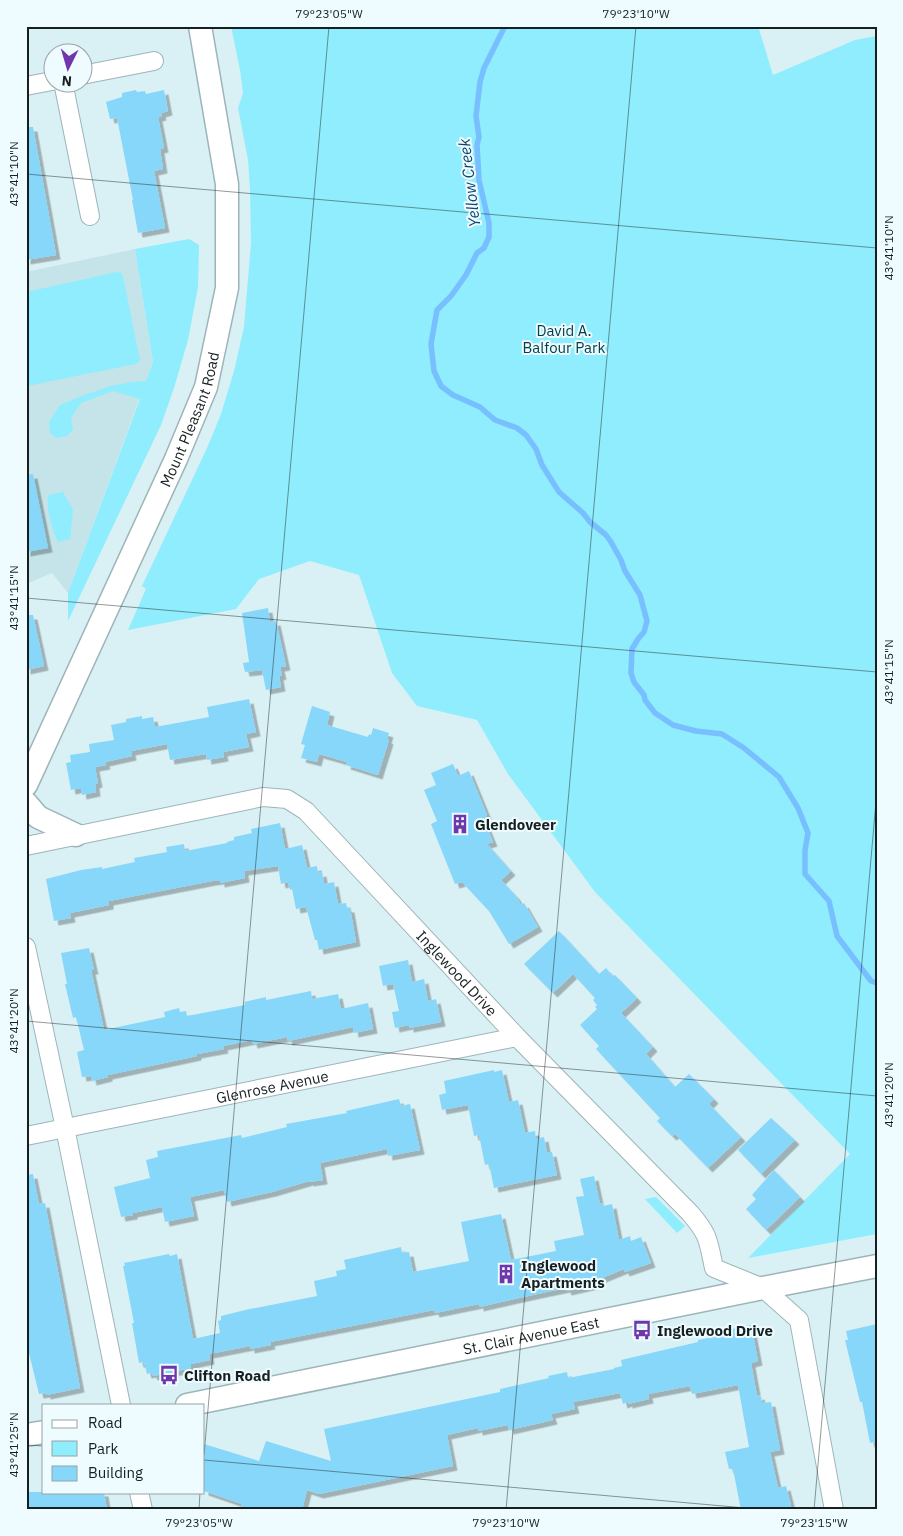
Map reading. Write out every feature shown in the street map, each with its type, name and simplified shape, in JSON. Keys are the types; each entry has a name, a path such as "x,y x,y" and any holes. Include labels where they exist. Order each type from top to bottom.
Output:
{"main road":[{"name":"Mount Pleasant Road","path":"26,785 33,753 176,459 206,387 227,288 228,184 200,26"},
{"path":"26,803 38,817 76,835"},
{"name":"St. Clair Avenue East","path":"192,1404 877,1266"},
{"path":"26,1436 42,1432"}],"street":[{"path":"92,73 154,61"},
{"path":"26,86 42,83"},
{"path":"65,92 90,216"},
{"name":"Inglewood Drive","path":"26,846 263,797 287,799 306,812 517,1037 695,1218 710,1242 714,1268 763,1288 799,1320 834,1510"},
{"path":"26,947 121,1404"},
{"name":"Glenrose Avenue","path":"26,1136 517,1037"},
{"path":"139,1494 143,1510"}],"shaded area":[{"path":"135,249 153,362 68,593 52,573 26,584 26,272"}],"green space":[{"name":"David A. Balfour Park","path":"231,26 758,26 773,75 855,40 877,36 877,1234 748,1258 850,1154 595,892 508,774 477,720 417,706 392,673 359,575 310,561 259,579 236,609 128,630 146,589 142,586 221,414 234,371 244,327 251,243 250,189 248,160 238,108 243,93"},
{"path":"189,239 199,245 198,287 188,340 174,388 161,425 68,621 68,593 140,399 113,391 81,403 71,418 73,429 67,436 57,438 50,433 49,422 60,405 111,386 146,381 153,362 135,249"},
{"path":"117,272 123,276 140,360 136,364 27,386 26,292"},
{"path":"63,492 73,510 70,539 58,542 50,519 48,495"},
{"path":"656,1197 685,1226 677,1233 645,1199"}],"building":[{"path":"136,90 137,92 145,91 146,94 164,90 168,111 161,113 162,116 158,117 164,148 160,149 163,169 154,171 165,228 138,233 117,118 110,119 106,102 122,97 122,93"},
{"path":"26,127 33,127 56,255 26,260"},
{"path":"33,474 48,548 26,552 26,475"},
{"path":"268,608 270,622 276,621 286,666 280,667 282,675 279,676 281,687 266,690 262,670 245,672 243,663 249,662 242,613"},
{"path":"26,615 33,615 44,666 26,670"},
{"path":"249,699 256,732 246,734 249,747 223,752 224,757 207,760 206,754 170,760 167,744 131,751 132,756 105,762 106,765 95,767 98,783 95,784 96,792 82,795 81,788 71,790 66,763 71,762 70,755 90,752 89,744 114,740 111,725 126,722 126,719 142,716 142,719 153,717 155,727 209,717 207,707"},
{"path":"312,706 330,712 327,725 368,737 369,734 371,735 373,728 389,733 387,739 389,740 378,775 346,765 347,762 319,754 317,762 301,758 305,745 301,744"},
{"path":"453,764 458,776 469,771 487,815 485,816 488,824 486,825 493,842 487,844 511,871 501,880 516,896 521,905 524,903 538,927 509,944 489,911 462,882 455,884 431,824 437,821 424,790 436,785 431,773"},
{"path":"280,823 285,849 302,845 307,868 317,866 318,873 322,872 324,884 334,882 338,904 346,903 347,908 350,908 356,942 319,950 306,907 296,909 292,889 290,890 288,882 281,884 278,866 244,871 245,878 220,883 220,880 212,881 109,901 109,905 70,913 71,918 54,921 46,879 81,870 102,867 102,869 135,862 134,858 167,852 166,847 184,844 185,851 227,843 234,840 234,837 252,833 251,829"},
{"path":"559,931 599,974 606,968 637,998 621,1013 653,1047 646,1054 675,1087 689,1074 714,1099 709,1104 741,1137 708,1168 675,1134 672,1136 657,1121 660,1118 596,1049 599,1046 580,1025 597,1009 595,1007 597,1005 593,1000 595,998 573,974 553,993 524,964"},
{"path":"89,948 94,970 91,970 104,1030 165,1017 164,1012 179,1008 180,1012 186,1011 187,1016 245,1005 244,1002 266,997 266,1000 311,991 312,999 338,994 341,1009 368,1003 373,1029 354,1033 353,1027 288,1041 287,1037 253,1044 252,1040 223,1046 224,1049 197,1054 197,1056 108,1075 108,1077 92,1081 91,1076 82,1077 77,1052 84,1050 76,1017 73,1018 65,984 67,984 61,953"},
{"path":"408,960 412,982 424,979 428,1001 436,999 441,1022 409,1028 409,1025 395,1028 392,1012 399,1011 393,984 383,986 379,966"},
{"path":"494,1070 494,1072 502,1070 509,1102 518,1100 525,1133 535,1131 536,1139 544,1137 547,1153 552,1152 557,1175 494,1188 489,1164 485,1165 479,1135 474,1136 468,1105 442,1110 439,1095 446,1093 444,1081"},
{"path":"399,1099 401,1106 410,1104 420,1150 388,1156 387,1149 320,1163 323,1180 309,1181 227,1202 224,1190 190,1197 194,1216 165,1222 162,1207 121,1217 114,1187 150,1178 146,1160 158,1157 157,1151 241,1135 242,1138 287,1127 286,1124 347,1113 346,1111"},
{"path":"771,1118 795,1140 761,1174 738,1150"},
{"path":"774,1170 800,1197 766,1230 746,1209 756,1199 752,1195"},
{"path":"33,1174 39,1204 45,1203 80,1388 46,1395 46,1393 39,1394 26,1341 26,1175"},
{"path":"594,1176 600,1204 603,1203 603,1206 612,1204 619,1240 630,1236 631,1241 641,1237 651,1263 625,1272 624,1269 597,1280 597,1283 594,1283 594,1285 567,1291 566,1288 479,1307 479,1304 435,1313 434,1310 270,1342 271,1345 250,1349 250,1346 209,1354 210,1360 191,1364 191,1368 153,1376 152,1373 147,1374 144,1362 139,1363 124,1263 177,1254 193,1339 220,1333 218,1321 221,1320 221,1316 317,1296 314,1281 337,1276 336,1271 346,1269 344,1260 401,1247 402,1253 409,1252 413,1272 469,1261 461,1222 501,1214 511,1260 556,1251 554,1241 584,1235 576,1197 584,1196 580,1179"},
{"path":"877,1324 877,1442 870,1443 862,1402 860,1402 845,1340 848,1340 846,1331"},
{"path":"751,1325 758,1361 751,1363 757,1396 760,1395 762,1403 771,1402 780,1450 770,1452 778,1488 786,1486 792,1510 741,1510 733,1469 729,1469 725,1452 749,1447 738,1385 692,1394 690,1386 648,1394 649,1399 628,1404 628,1402 623,1404 620,1393 573,1402 575,1409 551,1414 553,1420 509,1430 508,1425 478,1431 478,1428 447,1435 453,1466 319,1494 307,1490 302,1510 240,1510 242,1504 205,1491 205,1444 259,1461 266,1441 331,1461 324,1429 500,1392 500,1389 567,1372 568,1378 614,1369 622,1366 621,1360 723,1335 722,1331"},
{"path":"26,1492 42,1492 42,1494 104,1494 107,1510 26,1510"}],"waterway":[{"name":"Yellow Creek","path":"505,26 484,68 480,82 476,116 479,137 477,145 479,180 489,223 489,237 484,248 477,253 466,275 451,296 437,310 431,344 434,371 441,386 453,395 480,407 495,420 517,428 526,435 536,449 542,465 559,492 606,535 640,595 647,621 644,632 632,649 631,673 634,682 655,713 673,725 696,731 722,734 744,748 779,777 798,808 808,833 805,850 805,874 829,901 837,936 871,981 877,983"}],"place":[{"name":"Glendoveer","path":"460,824"},
{"name":"Inglewood Apartments","path":"506,1274"},
{"name":"Inglewood Drive","path":"642,1330"},
{"name":"Clifton Road","path":"169,1375"}]}
